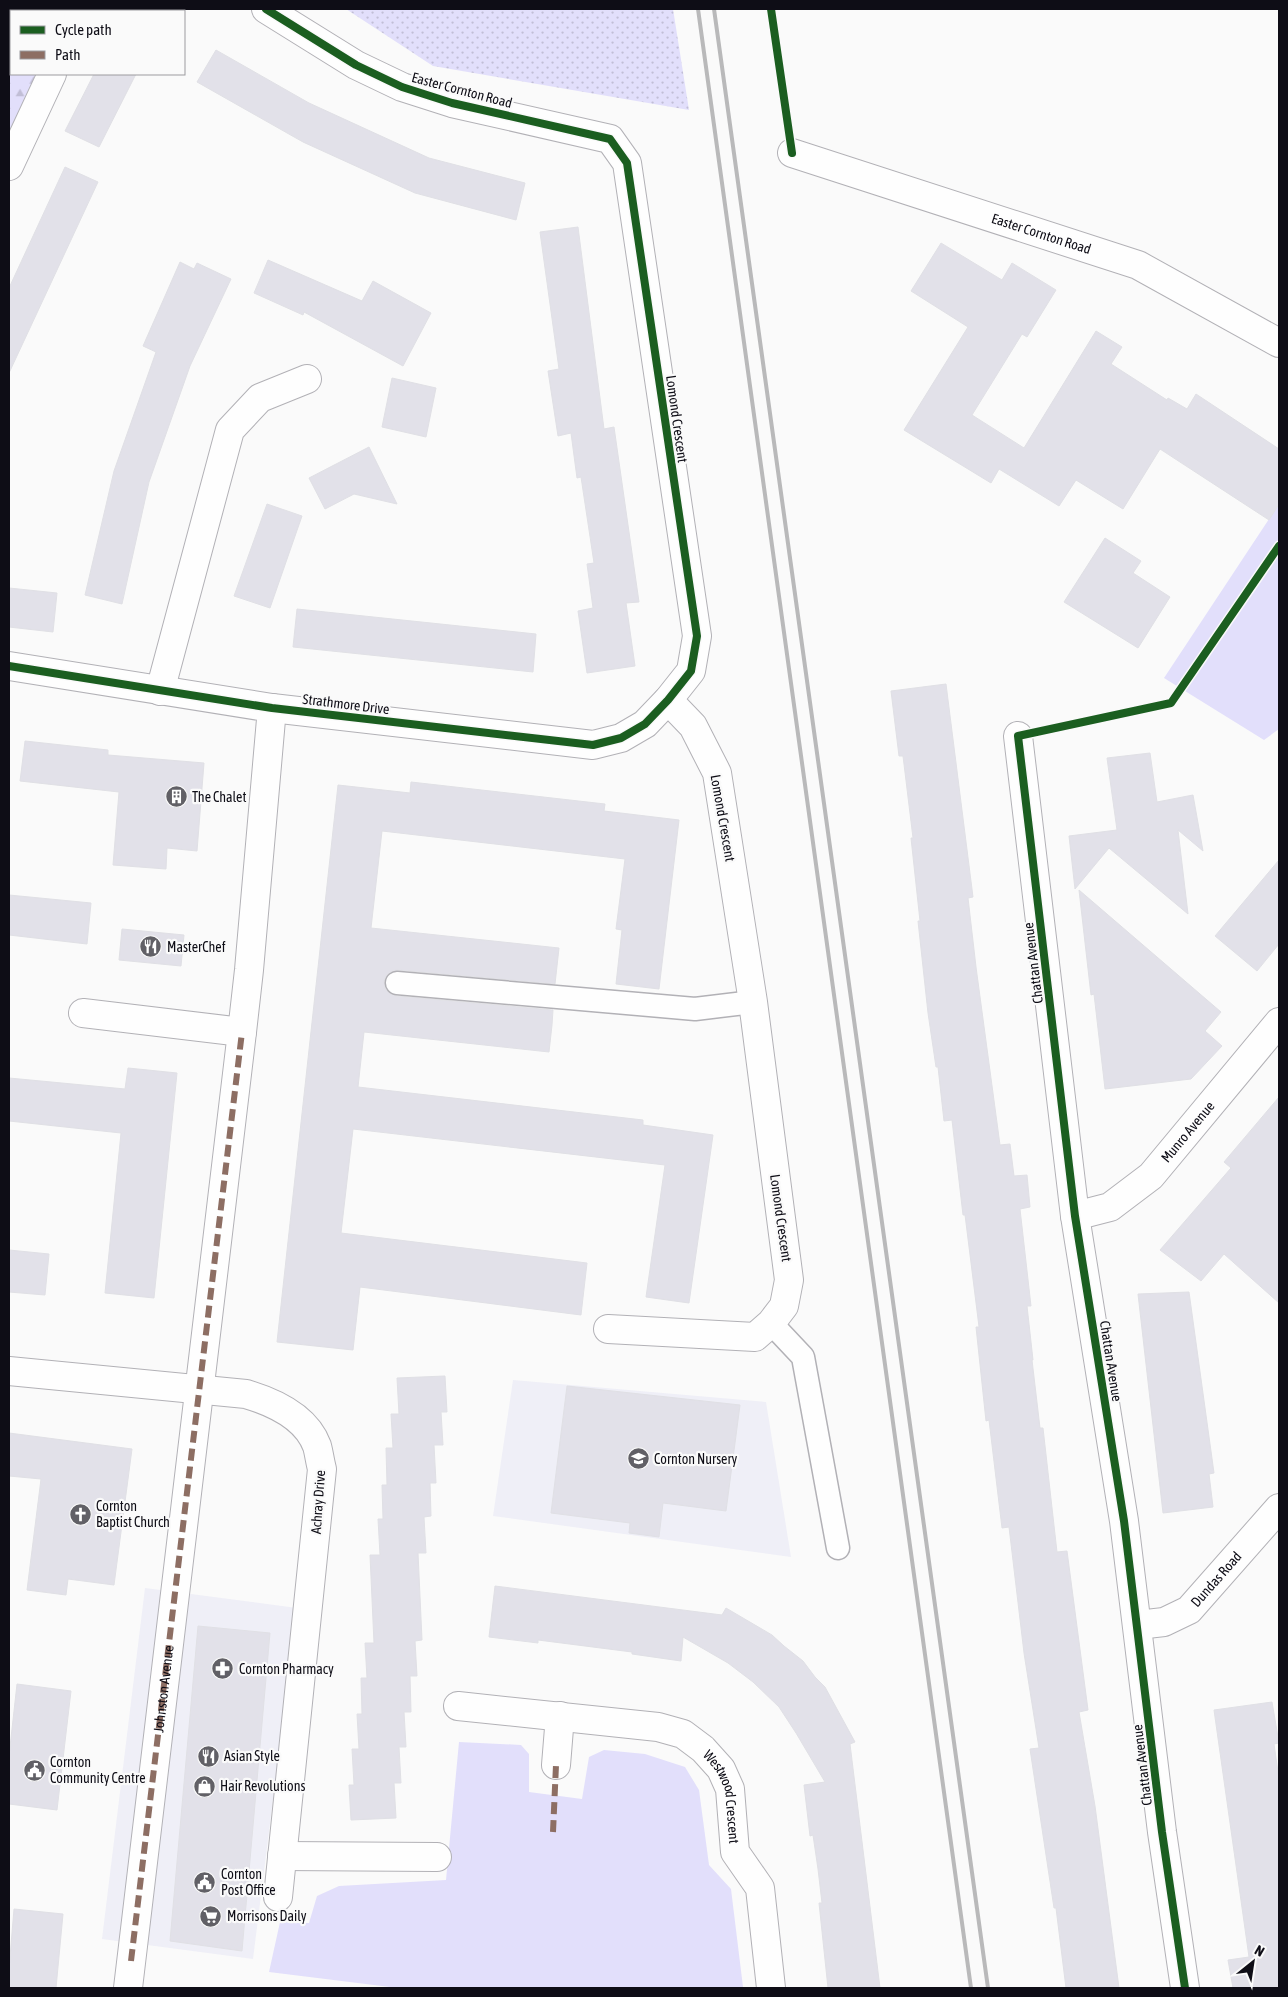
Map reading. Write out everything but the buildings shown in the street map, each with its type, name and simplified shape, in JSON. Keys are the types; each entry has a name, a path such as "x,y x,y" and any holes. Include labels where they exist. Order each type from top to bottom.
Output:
{"street":[{"name":"Easter Cornton Road","path":"266,9 356,65 402,86 452,103 610,140"},
{"path":"9,166 52,75"},
{"name":"Lomond Crescent","path":"608,1329 755,1337 771,1323 784,1306 789,1280 752,1002 717,773 694,726 668,700 691,671 697,636 627,163 610,140"},
{"name":"Easter Cornton Road","path":"792,153 1138,265 1279,343"},
{"path":"160,691 230,430 260,398 307,379"},
{"name":"Strathmore Drive","path":"9,666 272,708 593,745 621,738 644,724 668,700"},
{"path":"83,1013 242,1032 272,708"},
{"name":"Chattan Avenue","path":"1018,736 1075,1216 1124,1521 1162,1832 1185,1988"},
{"name":"Munro Avenue","path":"1075,1216 1110,1207 1151,1176 1279,1022"},
{"name":"Johnston Avenue","path":"128,1988 242,1032"},
{"name":"Achray Drive","path":"9,1372 246,1394 272,1402 304,1425 317,1445 322,1469 278,1897"},
{"name":"Dundas Road","path":"1138,1625 1164,1622 1189,1610 1279,1508"},
{"name":"Westwood Crescent","path":"458,1706 658,1727 683,1734 703,1749 721,1769 730,1789 735,1852 760,1888 771,1988"},
{"path":"556,1765 560,1716"},
{"path":"282,1856 437,1857"}],"lane":[{"path":"397,983 695,1009 752,1002"},
{"path":"771,1323 803,1358 838,1548"}],"shaded area":[{"name":"Cornton Nursery","path":"513,1380 766,1402 791,1557 493,1516"},
{"path":"145,1588 297,1608 253,1959 102,1939"}],"green space":[{"path":"9,9 66,9 10,10 10,75 39,75 9,147"},
{"path":"346,9 673,9 689,110 433,66"},
{"path":"1279,504 1279,729 1264,740 1164,678"},
{"path":"459,1742 521,1745 529,1754 529,1792 582,1799 589,1757 604,1750 645,1754 685,1767 699,1790 709,1865 731,1889 743,1987 398,1988 269,1972 280,1922 309,1923 317,1896 339,1886 446,1880"}],"railway":[{"path":"698,9 971,1988"},
{"path":"714,9 988,1988"}],"marked path":[{"path":"131,1961 242,1032"},
{"path":"553,1832 556,1765"}],"cycle path":[{"path":"9,666 272,708 593,745 621,738 645,724 668,700 691,671 697,636 627,163 610,139 452,103 402,87 356,65 266,9"},
{"path":"771,9 792,153"},
{"path":"1185,1988 1162,1832 1124,1521 1075,1216 1018,736 1171,703 1279,546"}],"place":[{"name":"The Chalet","path":"176,797"},
{"name":"MasterChef","path":"151,947"},
{"name":"Cornton Nursery","path":"638,1459"},
{"name":"Cornton Baptist Church","path":"80,1514"},
{"name":"Cornton Pharmacy","path":"223,1669"},
{"name":"Asian Style","path":"208,1756"},
{"name":"Cornton Community Centre","path":"34,1770"},
{"name":"Hair Revolutions","path":"204,1786"},
{"name":"Cornton Post Office","path":"205,1882"},
{"name":"Morrisons Daily","path":"211,1916"}]}
